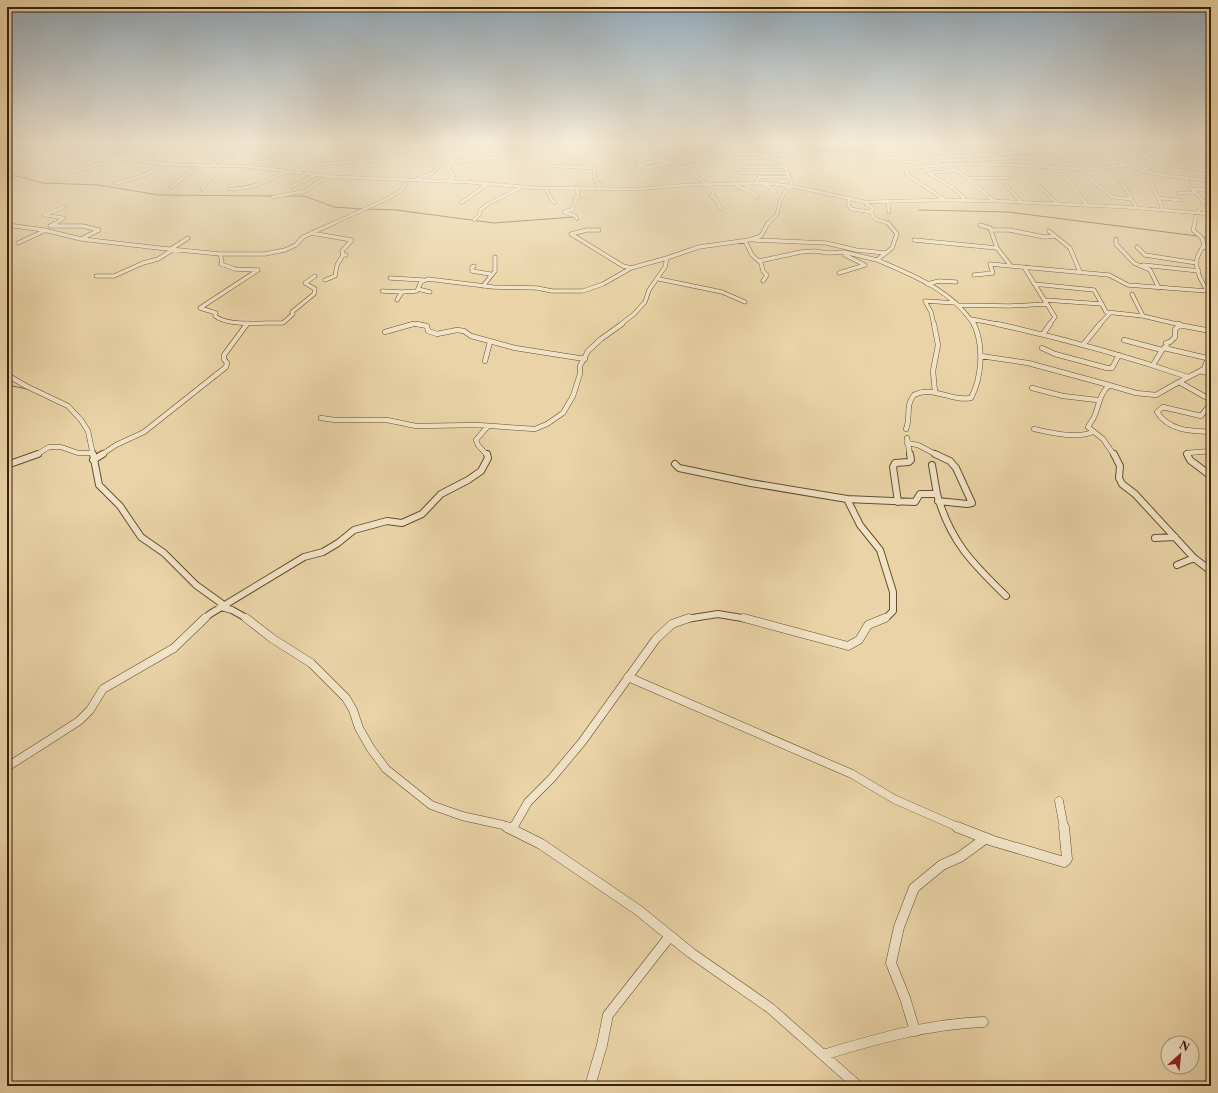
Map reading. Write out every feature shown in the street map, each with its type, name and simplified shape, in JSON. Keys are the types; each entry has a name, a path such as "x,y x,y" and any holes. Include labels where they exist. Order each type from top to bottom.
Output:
{"street":[{"path":"274,197 290,194"},
{"path":"7,225 44,230 81,239 220,254 266,254 285,250 296,245 304,237 311,233 395,194"},
{"path":"461,203 474,194"},
{"path":"474,220 480,214 480,210 488,204 509,194"},
{"path":"549,194 555,203"},
{"path":"577,219 575,216 564,212 573,209 573,205 576,202 575,199 578,197 578,194"},
{"path":"713,194 711,196 716,199 721,209"},
{"path":"754,194 757,197"},
{"path":"390,278 424,280 433,279 514,289 537,288 552,291 583,291 603,284 631,268 699,247 745,241 758,237 763,234 769,221 777,214 783,194"},
{"path":"824,194 865,202 945,200 994,201 1088,205 1211,214"},
{"path":"936,194 945,200"},
{"path":"960,194 966,201"},
{"path":"986,194 994,201"},
{"path":"1014,194 1021,202"},
{"path":"1047,194 1058,204"},
{"path":"1080,194 1088,205"},
{"path":"1108,194 1112,197 1130,199"},
{"path":"1129,194 1136,208"},
{"path":"1156,194 1162,210"},
{"path":"1196,194 1203,201 1211,201"},
{"path":"1158,198 1181,200"},
{"path":"849,200 848,207 851,209 871,212"},
{"path":"1203,201 1202,207 1197,213 1193,230 1202,239 1203,247 1197,257 1197,263 1201,281 1211,295"},
{"path":"865,202 873,208 871,212 875,219 889,223 897,231 897,237 893,247 878,260"},
{"path":"888,202 889,212"},
{"path":"64,207 44,215 64,218 50,226 83,226 99,230 81,239"},
{"path":"980,225 986,226 991,230 997,248 1011,266"},
{"path":"18,243 44,230"},
{"path":"599,230 587,230 571,234 618,263 631,268"},
{"path":"991,230 1009,230 1044,236 1054,236"},
{"path":"1049,231 1067,244 1080,272"},
{"path":"311,233 352,240 342,251 344,255 337,265 335,276 325,280"},
{"path":"96,276 114,276 142,263 158,259 188,238"},
{"path":"1116,239 1116,244 1131,260 1150,270 1159,288"},
{"path":"749,240 828,243 856,250 885,253"},
{"path":"914,240 997,248"},
{"path":"745,241 752,255 761,263 763,271 768,275 763,281"},
{"path":"1137,247 1145,255 1197,263"},
{"path":"1203,247 1211,249"},
{"path":"759,261 806,251 829,253 840,252 878,260 927,284 957,304 971,319 976,329 981,356 977,383 971,398 963,399 934,392 918,393 912,396 908,404 910,420 906,429"},
{"path":"839,273 865,265 840,252"},
{"path":"220,254 222,261 220,264 235,269 258,270 200,308 216,313 215,316 221,321 247,324 259,322 283,323 293,314 292,312 314,294 315,289 305,283 315,276"},
{"path":"483,286 495,271 495,257"},
{"path":"321,418 334,420 387,420 416,426 477,424 535,429 558,418 563,413 573,396 580,374 580,366 585,359 586,353 595,344 624,323 645,301 649,291 659,279 666,266 667,258"},
{"path":"974,275 993,273 990,264 1115,276 1124,284 1128,285 1207,291"},
{"path":"1138,265 1199,271"},
{"path":"474,266 472,267 472,271 490,274 490,277"},
{"path":"1024,267 1055,317 1044,334"},
{"path":"659,279 722,292 745,302"},
{"path":"382,291 415,292 424,280"},
{"path":"927,284 939,281 956,282"},
{"path":"1034,284 1094,290 1106,312 1143,316 1211,331"},
{"path":"418,289 430,292"},
{"path":"397,300 402,292"},
{"path":"1132,294 1143,316"},
{"path":"934,392 933,371 938,345 931,312 925,302 1009,306 1046,302 1102,304"},
{"path":"1083,345 1088,335 1104,323 1110,313"},
{"path":"971,319 1044,334 1153,365 1188,377"},
{"path":"7,465 32,457 49,447 61,446 93,457 144,432 226,368 227,363 224,359 224,355 247,324"},
{"path":"385,332 414,324 427,326 428,330 437,334 457,330 464,331 471,336 490,342 561,356 585,359"},
{"path":"1043,325 1049,326"},
{"path":"1153,365 1167,345 1166,343 1170,342 1175,337 1176,328 1181,325"},
{"path":"1124,340 1211,359"},
{"path":"485,361 485,356 490,342"},
{"path":"1042,348 1062,356 1107,368 1112,368 1119,355"},
{"path":"981,356 1028,363 1109,385 1161,401 1201,416 1211,401 1179,382"},
{"path":"1211,359 1207,361 1206,368 1169,389 1161,401 1157,412 1160,419 1169,424 1184,429 1211,432"},
{"path":"1200,371 1211,374"},
{"path":"7,375 26,386 65,403 70,407 85,424 88,431 99,485 120,506 141,537 171,560 196,585 221,603 221,607"},
{"path":"1109,385 1097,400 1093,419 1088,427 1104,439 1116,457 1120,466 1119,478 1122,484 1135,494 1194,558 1211,572"},
{"path":"1032,388 1063,396 1097,400"},
{"path":"7,767 79,721 90,710 103,689 111,683 174,648 191,630 210,614 276,572 304,557 323,552 338,543 354,530 387,521 402,523 422,514 441,494 468,480 481,471 488,458 487,454 476,440 488,426"},
{"path":"1034,429 1065,435 1089,435 1093,432"},
{"path":"675,464 679,468 751,483 847,500 898,502 916,502 920,494 967,504 972,503 956,468 950,460 907,441 911,460 909,462 895,463 893,467 898,502"},
{"path":"1211,451 1187,453 1190,460 1211,476"},
{"path":"932,465 940,511 948,531 963,553 1006,596"},
{"path":"512,829 528,802 551,779 582,742 656,639 672,624 689,618 718,614 744,618 848,646 859,640 868,625 887,617 893,611 893,592 880,550 860,525 847,500"},
{"path":"1155,538 1175,537"},
{"path":"1177,565 1194,558"},
{"path":"221,607 232,610 253,622 278,643 311,663 346,698 359,728 371,749 386,769 431,805 462,816 503,825 541,844 638,910 691,953 770,1008 858,1086"},
{"path":"628,677 852,774 894,799 986,838 1064,862 1067,859 1066,838 1059,801"},
{"path":"914,1030 905,998 891,963 899,927 914,888 942,865 960,857 986,838"},
{"path":"590,1086 602,1045 608,1015 670,936"},
{"path":"823,1055 914,1030 967,1022 983,1022"}],"waterway":[{"path":"153,194 273,196"},
{"path":"285,196 304,196 334,207 361,209"},
{"path":"367,209 396,210 494,223 574,217"},
{"path":"919,210 1008,212 1197,236"},
{"path":"1201,237 1211,238"},
{"path":"7,385 27,389"}]}
